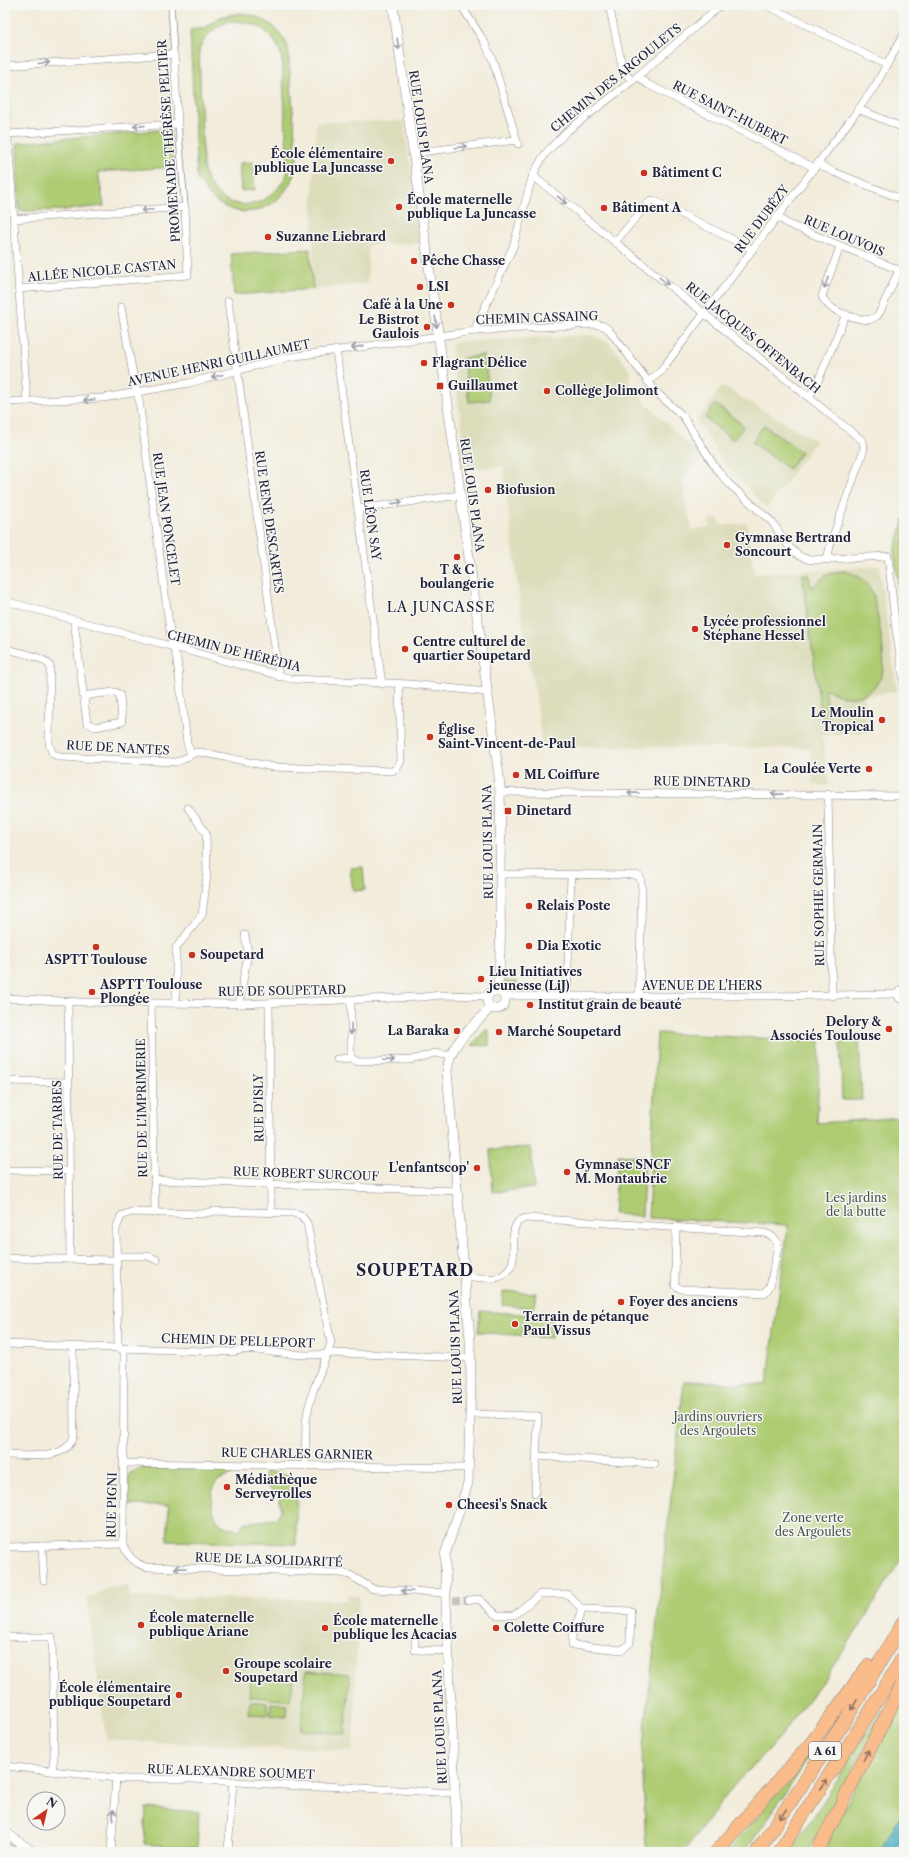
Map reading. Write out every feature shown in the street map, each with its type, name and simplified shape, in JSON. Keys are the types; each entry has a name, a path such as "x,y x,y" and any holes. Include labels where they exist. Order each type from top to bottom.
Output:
{"highway":[{"name":"A 61","path":"757,1852 848,1716 904,1621"},
{"path":"716,1852 813,1741 858,1682 877,1652 889,1648"},
{"name":"A 61","path":"779,1852 868,1715 904,1656"},
{"path":"816,1852 904,1681"}],"main road":[{"path":"5,1847 13,1852"}],"street":[{"name":"PROMENADE THÉRÈSE PELTIER","path":"172,5 178,124 186,207 188,275"},
{"name":"RUE LOUIS PLANA","path":"393,5 500,792 501,993"},
{"path":"413,153 517,142 491,55 461,5"},
{"path":"609,5 623,71 635,79"},
{"name":"CHEMIN DES ARGOULETS","path":"475,331 513,247 533,174 541,160 557,140 635,79 722,5"},
{"path":"766,5 887,65"},
{"name":"RUE DUBÉZY","path":"648,382 660,372 876,86 904,34"},
{"path":"5,66 174,54"},
{"name":"RUE SAINT-HUBERT","path":"635,79 816,166"},
{"path":"5,98 27,401"},
{"path":"858,109 904,128"},
{"path":"8,134 178,124"},
{"path":"816,166 904,200"},
{"name":"RUE JACQUES OFFENBACH","path":"533,174 615,242 863,441 864,449 831,542 828,560"},
{"path":"615,242 651,200 752,250"},
{"path":"13,218 186,207"},
{"name":"RUE LOUVOIS","path":"778,217 788,224 840,247 902,271"},
{"path":"840,247 822,296 827,305 846,314 869,320 877,316 902,271"},
{"name":"ALLÉE NICOLE CASTAN","path":"18,289 188,275"},
{"name":"RUE RENÉ DESCARTES","path":"228,301 279,676"},
{"name":"RUE JEAN PONCELET","path":"120,307 139,400 173,647 177,660 187,743 191,754"},
{"path":"809,397 816,386 846,314"},
{"name":"CHEMIN CASSAING","path":"438,336 475,331 595,324 604,326 610,330 657,393 683,416 715,467 728,483 772,522 790,548 799,556 810,560 888,556 895,627 904,682"},
{"name":"AVENUE HENRI GUILLAUMET","path":"5,402 103,398 137,393 189,384 289,357 438,336"},
{"name":"RUE LÉON SAY","path":"336,350 382,684"},
{"path":"358,508 460,495"},
{"name":"CHEMIN DE HÉRÉDIA","path":"5,602 279,676 312,681 399,684 486,692"},
{"path":"74,621 82,693 85,698 86,721 95,727 120,724 122,722 120,695 118,693 115,692 89,695 85,698"},
{"name":"RUE DE NANTES","path":"5,649 41,659 50,666 49,745 51,751 56,756 175,762 182,760 191,754 200,752 273,767 392,771 397,768 401,761 399,684"},
{"name":"RUE DINETARD","path":"500,792 828,794 904,796"},
{"name":"RUE SOPHIE GERMAIN","path":"828,794 832,996"},
{"path":"176,1003 176,948 202,915 207,875 206,833 188,808"},
{"path":"500,874 636,875 640,878 642,888 639,997"},
{"path":"567,995 571,875"},
{"path":"239,1004 248,952 245,935"},
{"path":"904,987 898,994 899,998 904,1001"},
{"path":"493,991 501,993 505,1003 501,1008 494,1009 490,1007 487,1002 488,996 493,991"},
{"name":"AVENUE DE L'HERS","path":"501,993 639,997 832,996 898,994"},
{"name":"RUE DE SOUPETARD","path":"5,998 68,1001 239,1004 441,995 488,996"},
{"path":"351,1000 351,1058"},
{"name":"RUE DE TARBES","path":"68,1001 70,1259"},
{"name":"RUE D'ISLY","path":"269,1002 271,1213"},
{"name":"RUE DE L'IMPRIMERIE","path":"151,1003 155,1213"},
{"name":"RUE LOUIS PLANA","path":"458,1852 448,1651 448,1599 445,1555 465,1495 469,1468 470,1358 447,1071 450,1056 459,1040 490,1007"},
{"path":"337,1059 351,1058 356,1061 411,1060 436,1053 450,1056"},
{"path":"5,1082 68,1082"},
{"path":"5,1170 69,1171"},
{"name":"RUE ROBERT SURCOUF","path":"154,1180 457,1191"},
{"name":"RUE PIGNI","path":"5,1547 123,1544 124,1463 122,1349 118,1342 116,1229 121,1216 131,1212 201,1214 214,1212 271,1213 297,1214 305,1218 331,1339 330,1346 313,1391 308,1410 304,1466"},
{"path":"464,1277 498,1278 506,1272 514,1258 515,1227 518,1221 526,1218 676,1229 765,1233 777,1240 778,1246 770,1286 766,1293 681,1288 675,1285 676,1229"},
{"path":"5,1258 116,1260 119,1256 148,1256 157,1260"},
{"name":"CHEMIN DE PELLEPORT","path":"5,1344 122,1349 232,1352 243,1350 280,1353 470,1358"},
{"path":"5,1455 59,1453 67,1449 74,1436 73,1347"},
{"path":"470,1414 538,1416 535,1493"},
{"path":"537,1456 655,1464"},
{"name":"RUE CHARLES GARNIER","path":"124,1463 469,1468"},
{"name":"RUE DE LA SOLIDARITÉ","path":"123,1544 131,1559 146,1567 341,1573 350,1575 373,1589 448,1599"},
{"path":"42,1546 44,1581"},
{"path":"469,1600 479,1599 497,1615 514,1615 540,1594 567,1594 582,1609 631,1611 630,1643 622,1650 572,1645 572,1636 582,1609"},
{"path":"5,1637 52,1637 54,1756 52,1771"},
{"path":"415,1641 415,1650 448,1651"},
{"name":"RUE ALEXANDRE SOUMET","path":"5,1766 116,1778 192,1779 313,1787 323,1786 456,1793"},
{"path":"111,1852 116,1778"},
{"path":"228,1852 233,1782"},
{"path":"5,1832 33,1852"}],"shaded area":[{"path":"404,121 420,243 368,245 368,283 313,290 313,184 316,122"},
{"path":"590,335 609,342 631,372 629,382 644,401 703,460 694,464 686,478 683,478 685,500 692,530 710,527 709,520 719,519 720,526 747,523 752,563 755,574 879,566 897,691 864,696 869,732 822,735 829,785 813,785 810,748 542,746 536,697 524,634 503,466 462,469 459,442 462,429 451,347 455,342"},
{"path":"722,386 816,441 767,508 725,465 697,420"},
{"name":"Groupe scolaire Soupetard","path":"128,1586 130,1597 347,1600 348,1595 359,1596 353,1751 106,1740 87,1599 108,1588"}],"green space":[{"path":"240,13 256,17 269,23 275,28 280,33 288,47 297,161 294,174 280,197 270,205 259,210 246,212 233,210 216,202 197,179 190,30 204,28 220,17","holes":["230,21 249,23 264,30 276,43 282,60 288,171 280,186 268,197 255,203 242,204 229,201 217,194 208,182 203,165 199,50 207,36 215,29"]},
{"path":"170,129 174,167 98,172 104,206 63,210 19,211 17,143"},
{"path":"253,162 255,190 241,191 239,163"},
{"path":"310,249 313,289 234,295 231,254"},
{"path":"484,355 490,400 469,402 463,358"},
{"path":"715,404 744,426 733,440 705,418"},
{"path":"764,425 801,452 789,469 752,442"},
{"path":"904,519 904,628 894,552"},
{"path":"843,571 858,576 866,583 872,592 879,623 884,663 881,677 876,685 862,695 856,697 846,697 825,688 829,719 822,720 802,575 809,574 811,588 826,575"},
{"path":"363,867 365,890 353,891 350,868"},
{"path":"503,981 517,982 517,992 508,990"},
{"path":"487,1029 489,1031 489,1046 472,1045"},
{"name":"Zone verte des Argoulets","path":"657,1033 820,1041 817,1123 904,1117 904,1554 860,1626 825,1678 768,1751 735,1784 684,1852 646,1852 642,1754 684,1381 767,1385 788,1225 648,1218"},
{"path":"840,1036 859,1036 862,1100 842,1100"},
{"path":"531,1147 534,1188 493,1192 490,1150"},
{"path":"618,1155 645,1157 642,1216 614,1214"},
{"name":"Terrain de pétanque Paul Vissus","path":"503,1291 536,1293 534,1308 502,1305"},
{"name":"Terrain de pétanque Paul Vissus","path":"480,1311 552,1316 551,1338 478,1332"},
{"path":"141,1468 233,1470 232,1475 221,1479 215,1484 212,1494 212,1506 217,1520 221,1524 239,1530 244,1523 275,1519 281,1511 279,1496 265,1485 265,1471 292,1476 292,1481 297,1481 296,1544 167,1541 169,1505 129,1505 128,1478 130,1473"},
{"path":"306,1671 350,1674 345,1734 301,1730"},
{"path":"251,1676 293,1681 290,1701 249,1696"},
{"path":"904,1691 904,1811 878,1852 822,1852"},
{"path":"250,1701 267,1703 267,1715 249,1714"},
{"path":"271,1703 287,1705 286,1717 270,1715"},
{"path":"882,1710 885,1711 808,1852 789,1852 819,1808"},
{"path":"813,1746 816,1748 745,1852 727,1852 769,1803"},
{"path":"146,1808 199,1812 197,1848 144,1844"}],"water":[{"path":"904,1811 904,1838 895,1852 878,1852"}],"tunnel":[{"path":"453,1601 469,1600"}],"place":[{"name":"École élémentaire publique La Juncasse","path":"391,161"},
{"name":"Bâtiment C","path":"644,173"},
{"name":"École maternelle publique La Juncasse","path":"399,207"},
{"name":"Bâtiment A","path":"604,208"},
{"name":"Suzanne Liebrard","path":"268,237"},
{"name":"Pêche Chasse","path":"414,261"},
{"name":"LSI","path":"420,287"},
{"name":"Café à la Une","path":"451,305"},
{"name":"Le Bistrot Gaulois","path":"427,327"},
{"name":"Flagrant Délice","path":"424,363"},
{"name":"Guillaumet","path":"440,386"},
{"name":"Collège Jolimont","path":"547,391"},
{"name":"Biofusion","path":"488,490"},
{"name":"Gymnase Bertrand Soncourt","path":"727,545"},
{"name":"T & C boulangerie","path":"457,557"},
{"name":"Lycée professionnel Stéphane Hessel","path":"695,629"},
{"name":"Centre culturel de quartier Soupetard","path":"405,649"},
{"name":"Le Moulin Tropical","path":"882,720"},
{"name":"Église Saint-Vincent-de-Paul","path":"430,737"},
{"name":"La Coulée Verte","path":"869,769"},
{"name":"ML Coiffure","path":"516,775"},
{"name":"Dinetard","path":"508,811"},
{"name":"Relais Poste","path":"529,906"},
{"name":"Dia Exotic","path":"529,946"},
{"name":"ASPTT Toulouse","path":"96,947"},
{"name":"Soupetard","path":"192,955"},
{"name":"Lieu Initiatives jeunesse (LiJ)","path":"481,979"},
{"name":"ASPTT Toulouse Plongée","path":"92,992"},
{"name":"Institut grain de beauté","path":"530,1005"},
{"name":"Delory & Associés Toulouse","path":"889,1029"},
{"name":"La Baraka","path":"457,1031"},
{"name":"Marché Soupetard","path":"499,1032"},
{"name":"L'enfantscop'","path":"477,1168"},
{"name":"Gymnase SNCF M. Montaubrie","path":"567,1172"},
{"name":"Foyer des anciens","path":"621,1302"},
{"name":"Terrain de pétanque Paul Vissus","path":"515,1324"},
{"name":"Médiathèque Serveyrolles","path":"227,1487"},
{"name":"Cheesi's Snack","path":"449,1505"},
{"name":"École maternelle publique Ariane","path":"141,1625"},
{"name":"École maternelle publique les Acacias","path":"325,1628"},
{"name":"Colette Coiffure","path":"496,1628"},
{"name":"Groupe scolaire Soupetard","path":"226,1671"},
{"name":"École élémentaire publique Soupetard","path":"179,1695"}],"district":[{"name":"LA JUNCASSE","path":"441,607"},
{"name":"SOUPETARD","path":"415,1270"}],"park label":[{"name":"Les jardins de la butte","path":"856,1205"},
{"name":"Jardins ouvriers des Argoulets","path":"718,1424"}]}
